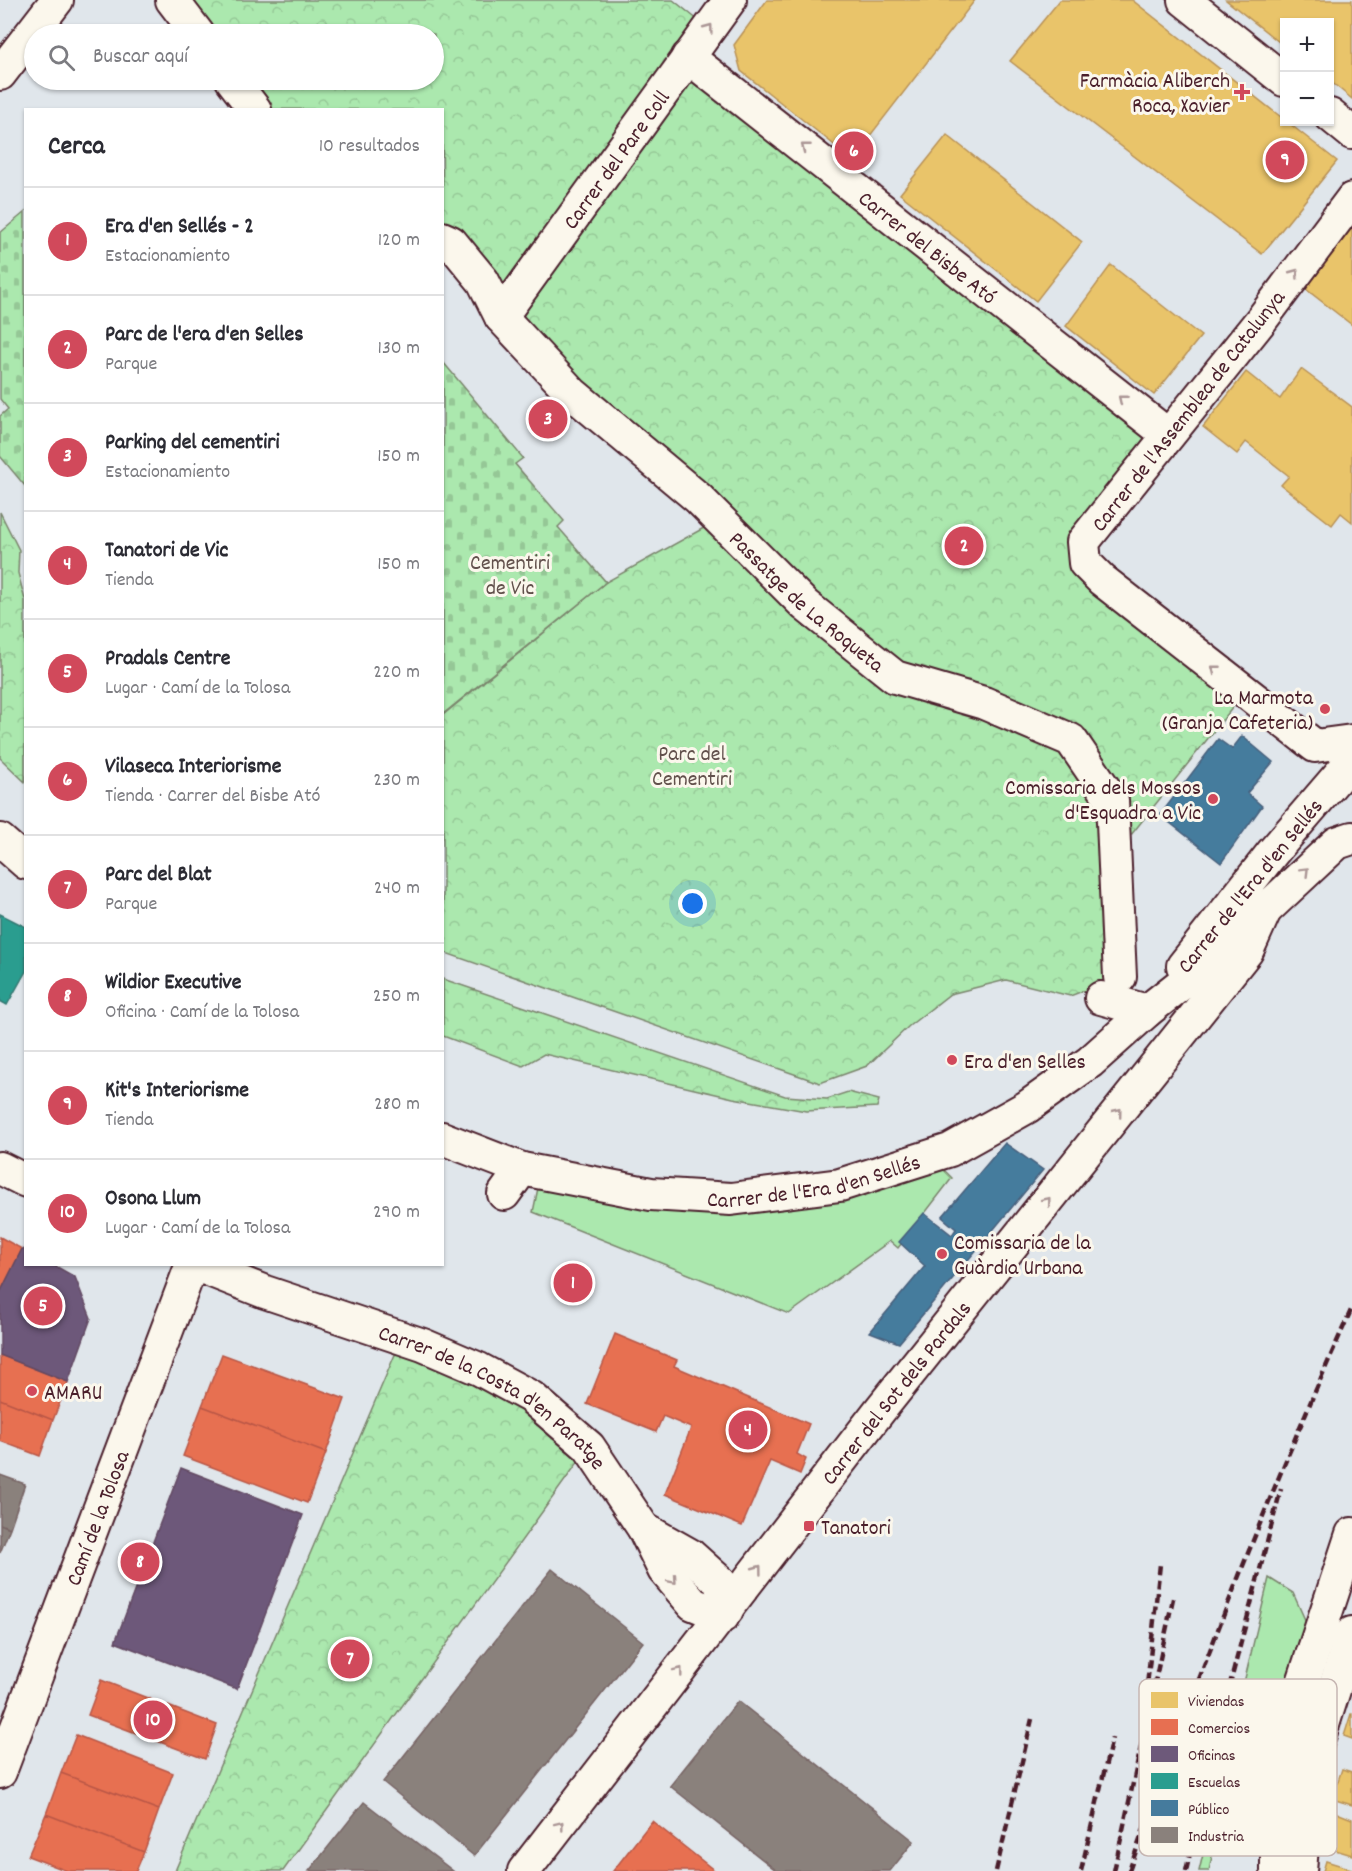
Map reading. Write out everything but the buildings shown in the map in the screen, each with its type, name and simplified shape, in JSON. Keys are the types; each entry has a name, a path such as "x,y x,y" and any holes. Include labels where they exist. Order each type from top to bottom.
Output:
{"street":[{"path":"39,24 57,0"},
{"path":"172,0 190,24"},
{"name":"Carrer del Pare Coll","path":"501,317 730,0"},
{"path":"1184,0 1280,77"},
{"path":"0,74 24,43"},
{"name":"Carrer del Bisbe Ató","path":"688,57 1168,435"},
{"path":"240,90 253,108"},
{"path":"1334,120 1352,133"},
{"name":"Carrer de l'Assemblea de Catalunya","path":"1352,199 1083,542 1085,563 1102,580 1315,746 1352,741"},
{"name":"Passatge de La Roqueta","path":"444,239 451,242 483,281 501,317 572,393 698,498 805,605 895,677 984,703 1071,740 1112,800 1111,988 1147,1011"},
{"name":"Carrer de l'Era d'en Sellés","path":"1147,1011 1273,852 1352,760"},
{"name":"Carrer de l'Era d'en Sellés","path":"444,1139 522,1168 651,1194 731,1199 840,1185 950,1150 1027,1107 1090,1062 1147,1011 1213,959 1336,843 1352,838"},
{"path":"0,840 24,861"},
{"name":"Carrer del Sot dels Pardals","path":"524,1871 725,1613 872,1405 1247,951 1264,912"},
{"path":"0,1168 24,1180"},
{"path":"504,1194 522,1168"},
{"name":"Camí de la Tolosa","path":"0,1772 7,1733 192,1266"},
{"name":"Carrer de la Costa d'en Paratge","path":"198,1266 265,1292 423,1346 479,1369 531,1397 589,1448 644,1529 664,1570 693,1604 725,1613"},
{"path":"1304,1679 1352,1534"},
{"path":"1337,1681 1352,1634"},
{"path":"1300,1871 1301,1856"}],"green space":[{"name":"Parc del Cementiri","path":"172,0 673,0 709,29 688,56 1168,435 1083,542 1245,692 1115,855 1120,977 1070,996 1006,980 950,994 909,1026 867,1066 820,1083 444,952 444,714 606,582 720,519 638,445 444,239 444,108 254,108 240,90 444,90 444,24 190,24"},
{"path":"24,213 24,485 0,456 0,416 8,409 0,399 0,233"},
{"name":"Cementiri de Vic","path":"444,363 523,458 515,464 564,521 558,527 606,582 444,713"},
{"path":"0,512 19,550 18,573 24,596 24,781 0,758"},
{"path":"444,979 785,1096 827,1099 848,1092 879,1100 877,1107 806,1111 733,1098 544,1054 523,1066 444,1036"},
{"path":"941,1167 952,1178 898,1248 890,1241 789,1314 533,1212 538,1188 655,1207 732,1211 771,1209 810,1204 862,1193"},
{"path":"402,1338 589,1447 283,1871 175,1871"},
{"path":"1269,1578 1293,1593 1306,1622 1292,1679 1245,1679"},
{"path":"1203,1856 1212,1856 1209,1871 1199,1871"}],"railway":[{"path":"1199,1679 1234,1587 1352,1308"},
{"path":"1231,1679 1281,1489"},
{"path":"1148,1679 1160,1564"},
{"path":"1156,1679 1174,1594"},
{"path":"996,1871 1032,1719"},
{"path":"1081,1871 1112,1738"},
{"path":"1114,1871 1139,1756"},
{"path":"1129,1871 1139,1843"},
{"path":"1186,1871 1189,1856"}],"place":[{"name":"Farmàcia Aliberch Roca, Xavier","path":"1242,92"},
{"name":"Vilaseca Interiorisme","path":"854,151"},
{"name":"Kit's Interiorisme","path":"1285,160"},
{"name":"Parking del cementiri","path":"548,419"},
{"name":"Parc de l'era d'en Selles","path":"964,546"},
{"name":"La Marmota (Granja Cafeteria)","path":"1325,709"},
{"name":"Comissaria dels Mossos d'Esquadra a Vic","path":"1213,799"},
{"name":"Era d'en Selles","path":"952,1060"},
{"name":"Comissaria de la Guàrdia Urbana","path":"942,1254"},
{"name":"Era d'en Sellés - 2","path":"573,1283"},
{"name":"Pradals Centre","path":"43,1306"},
{"name":"AMARU","path":"32,1391"},
{"name":"Tanatori de Vic","path":"748,1430"},
{"name":"Tanatori","path":"809,1526"},
{"name":"Wildior Executive","path":"140,1562"},
{"name":"Parc del Blat","path":"350,1659"},
{"name":"Osona Llum","path":"153,1720"}]}
